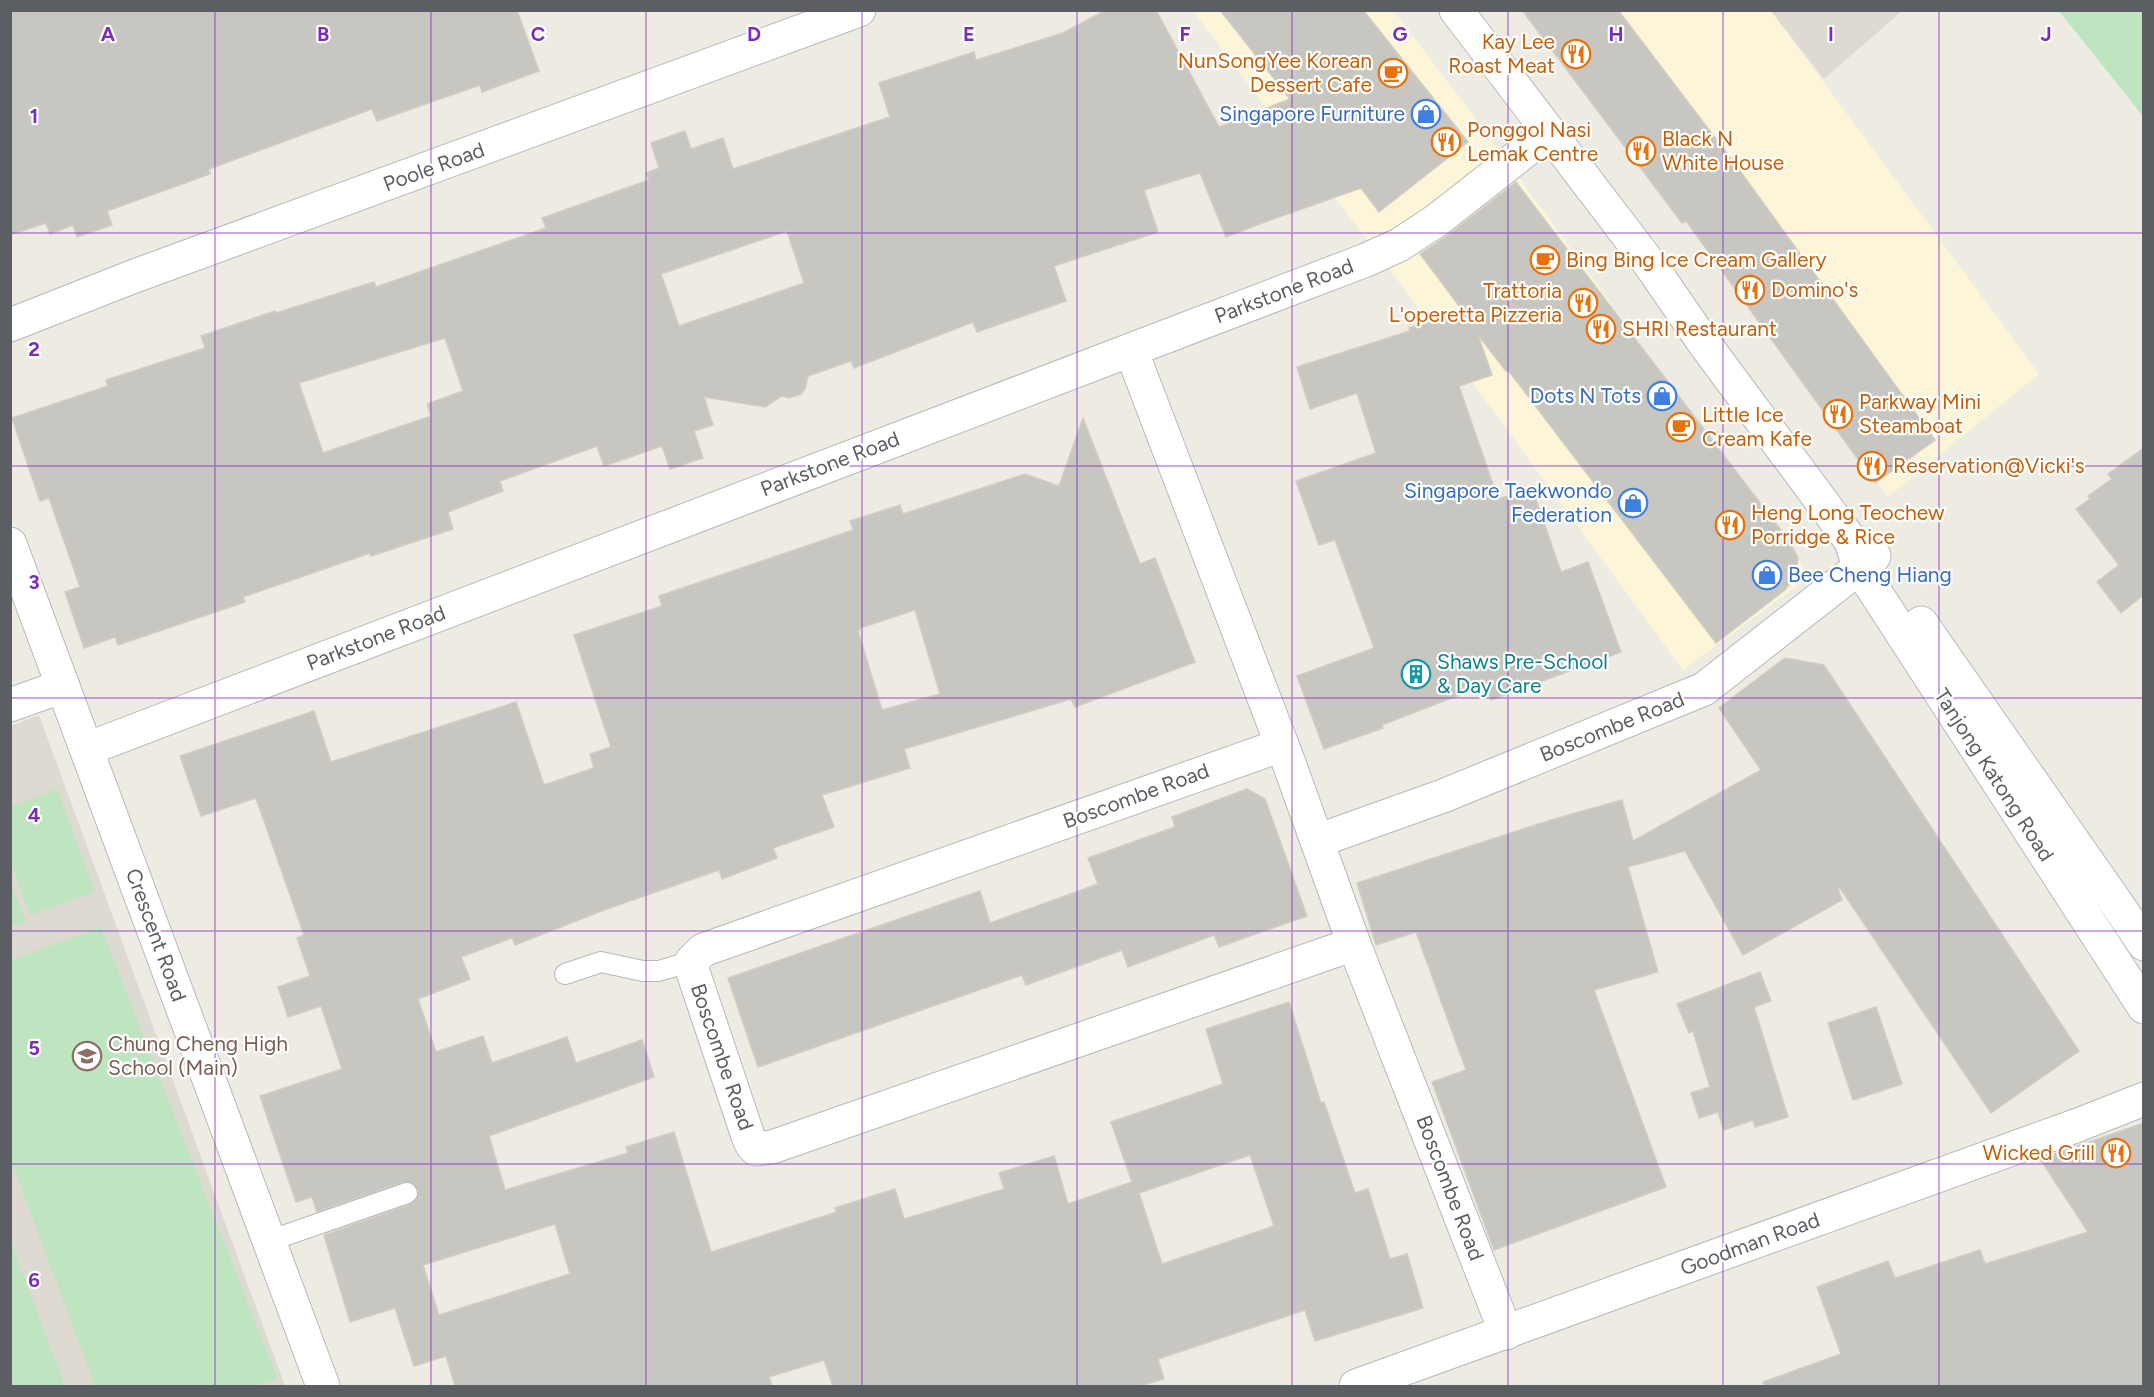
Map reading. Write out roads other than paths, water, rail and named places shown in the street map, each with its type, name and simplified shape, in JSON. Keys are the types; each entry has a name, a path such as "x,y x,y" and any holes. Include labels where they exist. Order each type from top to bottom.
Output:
{"street":[{"name":"Poole Road","path":"10,325 144,273 859,10"},
{"name":"Tanjong Katong Road","path":"1456,10 1649,263 1704,343 2117,904 2144,944"},
{"name":"Parkstone Road","path":"87,749 1356,264 1399,245 1437,220 1548,133"},
{"name":"Boscombe Road","path":"1131,350 1282,745 1354,944 1506,1333"},
{"name":"Crescent Road","path":"10,544 323,1386"},
{"name":"Tanjong Katong Road","path":"1861,555 2144,1007"},
{"name":"Boscombe Road","path":"1317,841 1443,796 1704,689 1861,555"},
{"path":"10,705 63,686"},
{"name":"Boscombe Road","path":"1282,745 703,950 692,961 692,969 748,1136 756,1149 765,1149 1354,944"},
{"name":"Goodman Road","path":"1356,1386 2078,1125 2144,1099"}],"lane":[{"path":"565,974 600,962 659,971 692,961"},
{"path":"269,1241 407,1193"}],"place":[{"name":"Kay Lee Roast Meat","path":"1576,54"},
{"name":"NunSongYee Korean Dessert Cafe","path":"1393,73"},
{"name":"Singapore Furniture","path":"1426,114"},
{"name":"Ponggol Nasi Lemak Centre","path":"1446,142"},
{"name":"Black N White House","path":"1641,151"},
{"name":"Bing Bing Ice Cream Gallery","path":"1545,260"},
{"name":"Domino's","path":"1750,290"},
{"name":"Trattoria L'operetta Pizzeria","path":"1583,303"},
{"name":"SHRI Restaurant","path":"1601,329"},
{"name":"Dots N Tots","path":"1662,396"},
{"name":"Parkway Mini Steamboat","path":"1838,414"},
{"name":"Little Ice Cream Kafe","path":"1681,427"},
{"name":"Reservation@Vicki's","path":"1872,466"},
{"name":"Singapore Taekwondo Federation","path":"1633,503"},
{"name":"Heng Long Teochew Porridge & Rice","path":"1730,525"},
{"name":"Bee Cheng Hiang","path":"1767,575"},
{"name":"Shaws Pre-School & Day Care","path":"1416,674"},
{"name":"Chung Cheng High School (Main)","path":"87,1056"},
{"name":"Wicked Grill","path":"2116,1153"}]}
